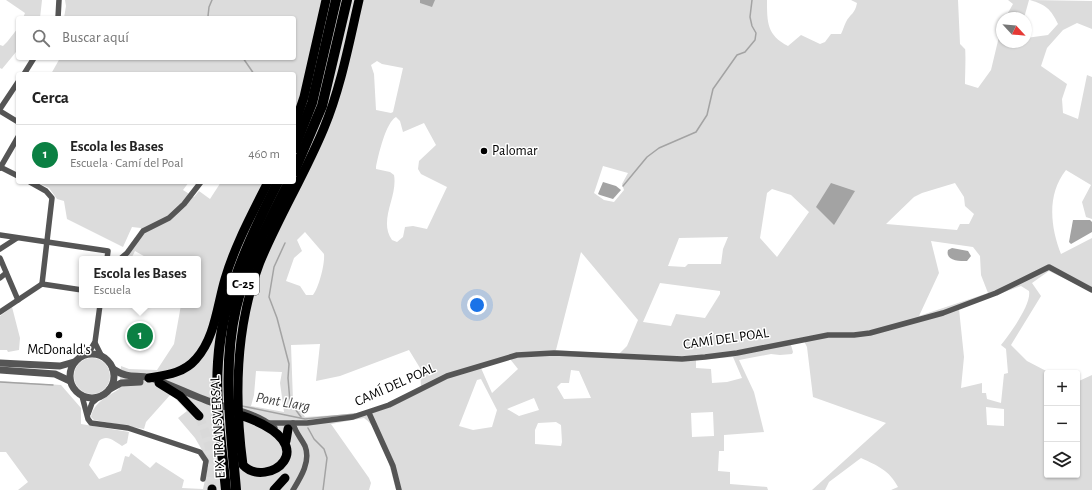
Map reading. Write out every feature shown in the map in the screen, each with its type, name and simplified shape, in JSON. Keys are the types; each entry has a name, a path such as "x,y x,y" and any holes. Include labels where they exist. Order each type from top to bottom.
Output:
{"highway":[{"path":"296,121 304,97 326,0"},
{"path":"296,144 312,103 336,0"},
{"path":"296,167 322,106 347,0"},
{"path":"233,395 240,341 254,281 272,237 298,186 325,126 347,54 359,0"},
{"path":"149,378 180,371 189,366 202,352 209,338 225,279 242,234 267,184"},
{"name":"EIX TRANSVERSAL","path":"226,490 218,391 220,335 227,306 241,262 256,226 277,184"},
{"name":"EIX TRANSVERSAL","path":"236,490 237,417 229,364 236,308 247,273 265,229 288,184"},
{"path":"159,384 180,396 199,416"},
{"path":"257,481 249,475 243,465 237,417 268,430 276,436 286,450 288,460 286,470 279,478 267,482"},
{"path":"274,490 286,477 291,468 293,455 286,441 288,427"}],"street":[{"path":"58,16 59,0"},
{"path":"25,72 33,60"},
{"path":"16,85 0,110 16,121"},
{"path":"16,140 0,167 16,175"},
{"path":"34,184 51,195 52,201 42,284"},
{"path":"124,256 143,231 169,218 184,204 199,184"},
{"path":"0,235 108,251 107,256"},
{"path":"0,249 17,238"},
{"path":"0,258 18,300"},
{"name":"CAMÍ DEL POAL","path":"113,369 125,376 149,378 170,384 210,402 251,414 269,423 288,427 305,423 338,420 370,413 410,396 446,376 517,354 554,353 682,359 738,353 828,334 854,336 943,313 996,293 1049,267 1092,290"},
{"path":"0,278 6,273"},
{"path":"0,312 42,284 79,290"},
{"path":"88,354 95,342 100,308"},
{"path":"87,417 92,403 110,390 114,381 113,369 108,361 101,355 95,342"},
{"path":"0,363 60,366 74,362 82,356 88,354 101,355"},
{"path":"74,362 70,371 70,381 74,390 82,396 98,398"},
{"path":"0,370 55,374 70,381"},
{"name":"CAMÍ DEL POAL","path":"110,390 126,382 159,384 173,388 237,417 256,419 288,427"},
{"path":"82,396 87,417 92,423 128,428 200,452 206,461 203,479"},
{"path":"370,413 393,466 399,490"},
{"name":"CAMÍ DEL POAL","path":"269,423 288,427"},
{"path":"288,427 305,446 307,457 301,478 293,490"}],"shaded area":[{"path":"6,0 42,0 40,16 24,16 25,13"},
{"path":"65,0 767,0 768,22 772,33 781,42 788,46 801,35 820,44 825,42 831,34 841,34 846,22 856,7 857,3 851,0 958,0 960,44 965,49 965,84 978,88 991,70 996,48 1032,48 1032,37 1048,35 1058,24 1047,8 1030,0 1092,1 1092,29 1077,23 1063,30 1047,48 1041,66 1067,84 1062,99 1063,113 1078,119 1087,75 1092,77 1092,219 1086,217 1082,202 1091,185 1066,170 1056,189 1052,210 1054,232 1061,254 1092,238 1092,292 1049,271 1032,283 1041,296 1011,345 1027,361 1044,370 1044,478 1080,478 1080,381 1092,375 1092,490 891,490 898,487 891,476 878,466 861,458 829,482 825,490 812,490 886,423 813,397 807,347 804,341 791,345 793,352 792,354 771,354 739,360 754,392 764,432 724,435 724,451 719,451 718,471 730,472 730,484 767,487 768,490 396,490 381,441 371,424 364,418 331,424 369,478 371,483 369,490 18,490 28,482 6,452 0,452 0,381 61,385 81,408 81,424 129,432 127,443 122,446 108,438 99,441 89,465 99,479 121,471 125,456 129,457 131,453 150,468 156,462 184,480 182,488 203,489 209,462 195,438 178,418 187,411 171,394 146,422 144,429 94,420 91,417 95,407 98,404 119,389 121,366 129,369 157,370 174,344 180,308 201,308 201,256 144,256 135,251 132,256 127,256 144,232 141,228 132,227 123,247 67,219 64,201 57,199 49,188 40,184 188,184 183,190 194,197 199,191 210,199 220,184 296,184 296,72 52,72 59,60 296,60 296,16 64,16 66,6","holes":["377,61 382,64 403,68 393,112 391,113 376,110 374,74 371,65","396,117 400,121 403,132 424,123 436,145 419,161 418,169 421,174 447,187 427,229 413,226 405,227 403,237 397,242 392,240 388,232 387,224 393,192 394,175 390,172 376,169 386,132 392,120","603,166 628,173 622,184 624,190 614,202 604,200 594,193","955,183 964,197 965,206 974,214 969,224 960,224 957,230 886,224 914,197 922,193","772,189 791,195 809,212 777,257 760,238 767,193","305,232 324,254 324,264 313,295 306,295 300,286 286,281 294,258 302,251 297,240","728,237 723,249 721,264 688,264 685,267 668,266 679,238","931,241 973,247 980,256 981,275 988,293 919,316 939,273","581,252 638,320 627,346 619,354 556,350","660,283 720,291 720,294 705,318 676,314 671,326 643,322","1021,286 1029,291 1029,297 1024,311 1001,345 1006,349 1008,373 1004,374 1001,403 987,399 986,393 982,393 982,383 961,388 964,357 959,309","320,344 316,381 340,376 409,350 420,368 421,387 379,407 353,414 305,417 293,401 291,345","733,357 742,378 727,382 712,383 711,369 696,368 696,360","510,359 518,369 492,393 481,368","571,370 579,371 591,398 564,399 557,387 561,383 569,383","256,371 282,372 280,383 284,412 251,406 254,395","481,379 497,410 492,427 473,430 459,426 477,380","534,398 539,410 519,416 507,409","986,407 1004,409 1004,426 987,425","713,412 714,436 692,437 691,413","556,422 561,425 561,446 535,444 535,430 538,423"]},
{"path":"420,0 435,0 432,7 420,3"},
{"path":"1008,0 1029,0 1026,12 1008,12 1013,4"},
{"path":"16,31 16,52 2,69 0,68 0,45 3,46"},
{"path":"603,182 616,186 621,190 613,199 598,194"},
{"path":"831,183 855,191 834,225 816,207"},
{"path":"1073,220 1090,220 1092,222 1092,232 1071,244 1069,242"},
{"path":"952,248 968,251 971,256 967,261 953,260 948,254 948,250"},
{"path":"12,307 20,338 19,350 8,352 7,350 0,350 0,316"},
{"path":"92,358 105,363 110,376 105,389 92,394 79,389 74,376 79,363"}],"waterway":[{"path":"208,16 209,7 212,0"},
{"path":"623,186 647,157 659,148 696,132 707,115 713,89 737,55 745,52 755,40 756,33 752,26 750,17 752,0"},
{"path":"244,60 253,72"},
{"path":"285,243 274,267 269,297 277,318 289,364 288,378 290,402 301,417"},
{"path":"0,382 53,385"},
{"name":"Pont Llarg","path":"242,406 305,419 355,414"},
{"path":"308,428 314,439 324,449 327,458 323,490"}],"tunnel":[{"path":"199,416 210,452 212,489"}],"place":[{"name":"Palomar","path":"484,151"},
{"name":"McDonald's","path":"59,335"},
{"name":"Escola les Bases","path":"140,336"}]}
